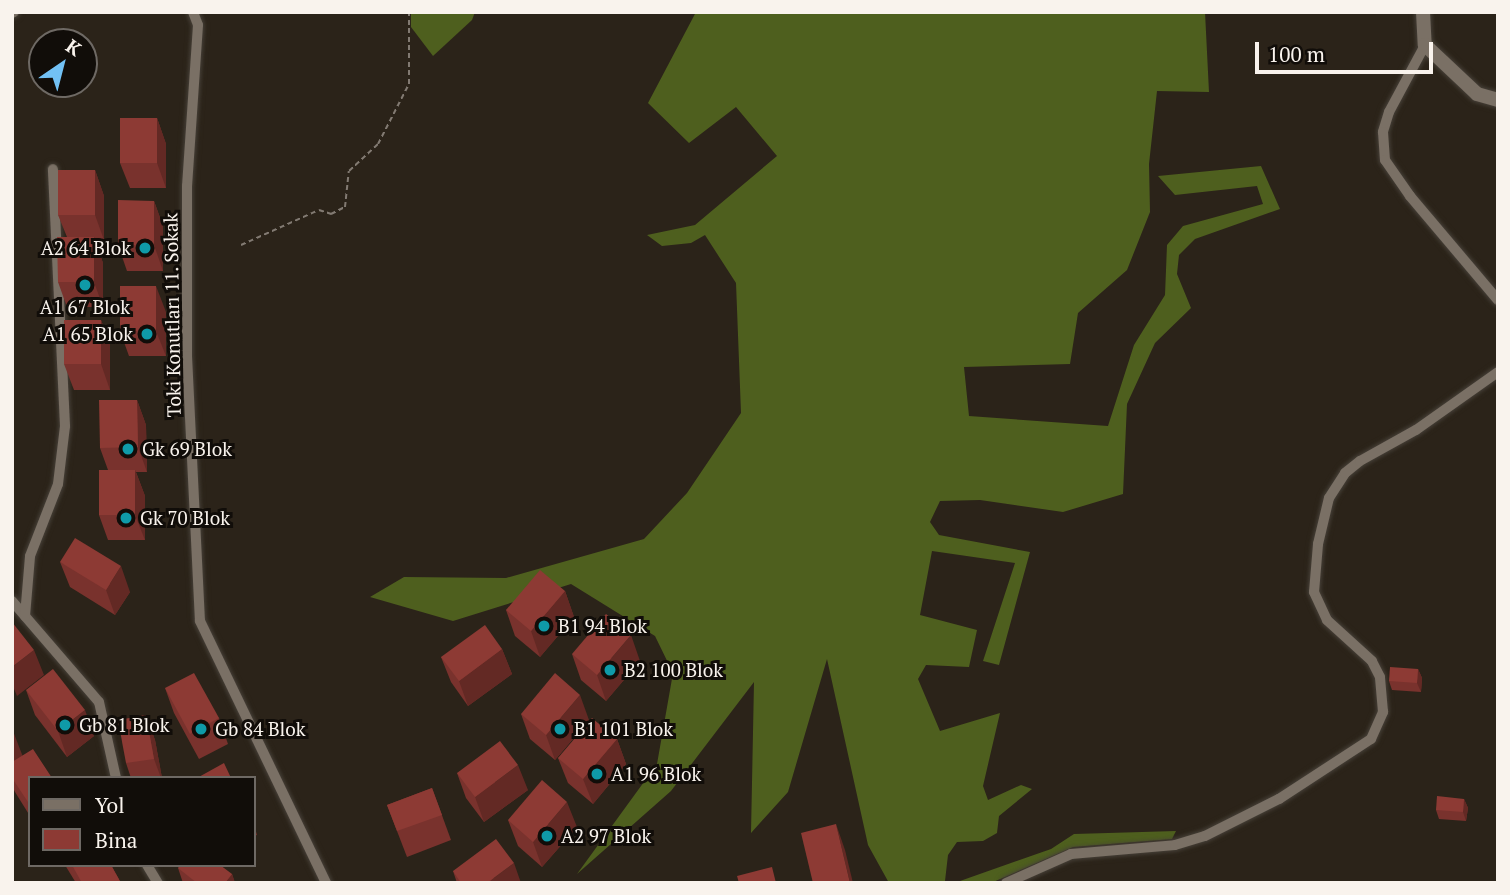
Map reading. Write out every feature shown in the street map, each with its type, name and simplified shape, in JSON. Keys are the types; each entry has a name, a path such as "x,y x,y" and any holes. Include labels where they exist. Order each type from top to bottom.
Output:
{"street":[{"name":"Toki Konutları 11. Sokak","path":"193,12 198,24 187,186 187,356 200,621 326,883"},
{"path":"1423,12 1425,45 1389,112 1383,132 1385,160 1410,196 1498,300"},
{"path":"1425,45 1477,94 1498,100"},
{"path":"25,616 30,556 58,484 65,426 53,169"},
{"path":"1006,883 1071,854 1175,845 1205,836 1279,799 1371,739 1384,712 1380,677 1373,661 1327,620 1314,592 1318,544 1329,498 1345,473 1360,461 1416,430 1498,372"},
{"path":"12,601 99,702 116,776"},
{"path":"148,867 158,883"}],"path":[{"path":"241,244 319,210 331,215 345,207 349,171 378,144 410,84 410,12"}],"green space":[{"path":"411,12 475,12 472,20 433,56 411,27"},
{"path":"696,12 1205,12 1209,92 1157,91 1149,164 1150,212 1127,270 1078,313 1070,364 964,367 969,416 1108,426 1134,345 1165,295 1167,245 1183,226 1263,204 1257,186 1175,195 1158,176 1261,166 1280,209 1195,239 1179,255 1177,274 1191,308 1155,343 1127,404 1123,494 1063,512 980,500 940,501 930,522 939,535 1030,552 999,665 983,661 1015,563 932,551 920,615 977,630 969,667 926,665 918,679 940,731 1000,713 983,786 988,800 1021,785 1032,789 999,816 997,833 983,841 957,842 948,855 945,881 960,881 1051,849 1074,834 1176,831 1172,839 1073,847 991,883 889,883 868,845 827,659 788,792 751,833 754,682 671,791 577,874 657,764 673,673 655,636 571,584 453,621 370,597 404,577 506,578 644,539 687,493 741,413 736,283 705,235 691,243 662,246 647,235 695,225 777,156 736,107 689,143 648,103"}],"building":[{"path":"120,118 157,118 157,163 120,163"},
{"path":"58,170 95,170 95,215 58,215"},
{"path":"118,200 154,201 154,245 118,245"},
{"path":"57,237 94,237 94,282 58,282"},
{"path":"120,286 156,286 156,331 120,331"},
{"path":"64,320 101,320 101,364 64,364"},
{"path":"99,400 137,400 138,447 100,448"},
{"path":"99,470 135,470 135,515 99,515"},
{"path":"75,538 121,566 106,590 60,562"},
{"path":"540,570 565,591 531,631 506,610"},
{"path":"606,614 631,635 597,675 572,654"},
{"path":"12,622 34,650 12,667"},
{"path":"485,625 502,649 459,681 441,657"},
{"path":"1390,667 1418,669 1417,683 1389,681"},
{"path":"53,669 85,710 58,731 26,690"},
{"path":"194,673 219,718 190,734 165,688"},
{"path":"555,673 580,695 546,735 521,714"},
{"path":"146,715 154,759 126,763 118,720"},
{"path":"592,718 617,739 583,779 558,758"},
{"path":"500,741 518,765 475,797 457,773"},
{"path":"33,749 51,776 28,776 28,802 12,778 12,762"},
{"path":"224,763 230,776 201,776"},
{"path":"542,780 567,802 533,842 508,820"},
{"path":"432,788 442,815 397,831 387,805"},
{"path":"1437,796 1464,799 1463,812 1436,810"},
{"path":"836,824 850,883 813,883 801,833"},
{"path":"496,839 514,863 487,883 461,883 453,871"},
{"path":"73,867 112,867 121,883 82,883"},
{"path":"223,867 232,874 225,883 197,883 178,868"},
{"path":"772,867 776,883 739,883 737,876"}],"place":[{"name":"A2 64 Blok","path":"145,248"},
{"name":"A1 67 Blok","path":"85,285"},
{"name":"A1 65 Blok","path":"147,334"},
{"name":"Gk 69 Blok","path":"128,449"},
{"name":"Gk 70 Blok","path":"126,518"},
{"name":"B1 94 Blok","path":"544,626"},
{"name":"B2 100 Blok","path":"610,670"},
{"name":"Gb 81 Blok","path":"65,725"},
{"name":"Gb 84 Blok","path":"201,729"},
{"name":"B1 101 Blok","path":"560,729"},
{"name":"A1 96 Blok","path":"597,774"},
{"name":"A2 97 Blok","path":"547,836"}]}
